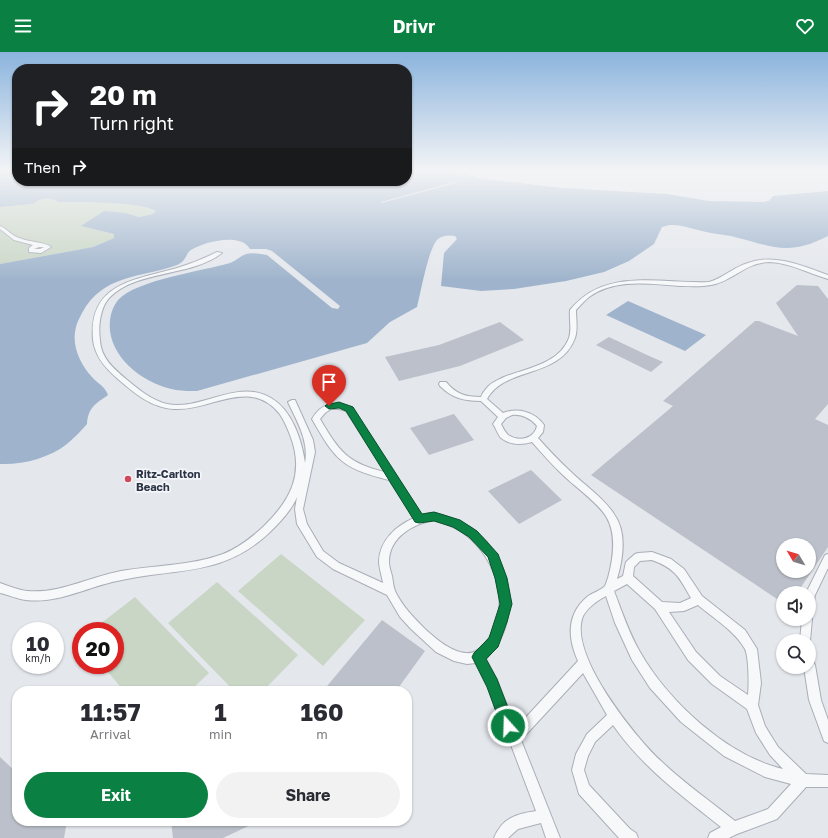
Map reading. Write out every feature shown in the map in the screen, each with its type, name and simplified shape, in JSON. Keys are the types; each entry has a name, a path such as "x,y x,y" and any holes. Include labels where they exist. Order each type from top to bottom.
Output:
{"lane":[{"path":"0,227 16,239 38,246"},
{"path":"0,588 30,596 42,596 116,576 203,564 218,560 234,554 249,545 276,521 287,508 298,486 302,463 297,444 286,420 273,403 252,393 242,393 174,407 154,402 145,397 102,362 98,353 96,324 102,303 108,295 123,286 192,266 219,253"},
{"path":"483,399 485,392 493,385 541,367 556,358 568,347 573,337 573,310 583,300 609,285 631,282 710,284 718,282 750,264 761,261 773,261 799,266 828,277"},
{"path":"443,384 452,394 460,397 483,399 501,416"},
{"path":"292,402 309,440 311,452 299,509 302,524 320,554 336,566 390,591"},
{"path":"392,477 365,470 350,464 341,458 316,419 319,412 329,406 339,405 350,409 419,519"},
{"path":"509,412 530,414 541,426 540,434 534,439 522,442 509,439 500,432 497,424 501,416 509,412"},
{"path":"286,420 297,415"},
{"path":"534,439 566,472 602,505 611,516 617,532 618,549 615,570 609,590 620,623 636,656 654,684 685,718 728,752 765,772 803,780 828,781"},
{"path":"287,508 299,509"},
{"path":"434,516 456,523 473,534 492,554 501,578 506,604 494,642 479,657 461,659 439,648 415,627 400,609 390,591 384,562 388,545 401,528 419,519 434,516"},
{"path":"628,578 629,565 638,557 652,556 668,562 681,572 698,599 740,634 751,648 755,684 752,704 760,729 774,751 803,780"},
{"path":"814,586 828,558"},
{"path":"628,578 584,604 577,619 576,643 584,663 614,716 634,743 677,784 733,828"},
{"path":"628,578 659,606 692,656 716,680 752,704"},
{"path":"659,606 678,609 687,606 698,599"},
{"path":"479,657 493,684 513,740 553,838"},
{"path":"513,740 584,663"},
{"path":"811,674 815,700 828,737"},
{"path":"614,716 591,738 582,754 578,770 584,790 631,838"},
{"path":"715,838 733,828 772,814 803,780"},
{"path":"501,838 504,830 514,822 544,816"}],"green space":[{"path":"0,207 145,207 156,211 153,214 139,217 126,213 82,226 114,234 114,238 93,247 0,264"},
{"path":"281,554 365,620 323,666 238,591"},
{"path":"217,582 298,655 268,686 229,686 168,623"},
{"path":"135,597 209,673 195,686 120,686 110,674 124,674 124,622 103,622"}],"water":[{"path":"143,207 828,207 828,236 801,246 780,248 731,236 671,225 662,227 654,244 629,261 604,272 566,281 514,289 481,291 441,286 444,253 457,239 455,236 443,236 437,240 431,253 417,307 390,322 367,343 197,391 179,390 165,387 143,377 125,362 118,353 110,331 111,315 118,300 127,293 139,287 171,277 230,263 246,254 256,253 267,255 332,308 338,309 340,306 272,251 266,249 250,249 239,241 231,240 222,240 204,244 191,250 183,262 177,265 124,279 101,291 91,300 76,325 76,347 80,360 88,372 105,389 108,395 93,407 85,427 70,442 60,449 44,457 27,462 0,464 0,264 93,247 114,238 114,234 81,226 104,211 126,213 139,217 153,214 156,211"},
{"path":"628,301 706,335 685,351 606,315"}],"building":[{"path":"797,285 818,286 828,299 828,404 815,419 828,425 828,547 816,565 816,538 776,538 776,578 807,578 802,586 776,586 776,598 591,475 673,406 663,401 755,321 759,321 798,336 776,303"},
{"path":"500,322 524,340 460,366 399,381 385,357 439,345"},
{"path":"609,337 663,362 651,372 596,345"},
{"path":"454,414 474,440 429,455 410,428"},
{"path":"531,470 562,500 519,524 488,491"},
{"path":"382,620 425,651 400,686 327,686"},
{"path":"0,757 12,768 12,826 66,826 64,838 0,838"},
{"path":"172,826 248,826 223,838 173,838"}],"place":[{"name":"Ritz-Carlton Beach","path":"128,479"}],"route":[{"path":"329,406 339,405 350,409 419,519 434,516 456,523 473,534 492,554 501,578 506,604 494,642 479,657 493,684 508,726"}]}
